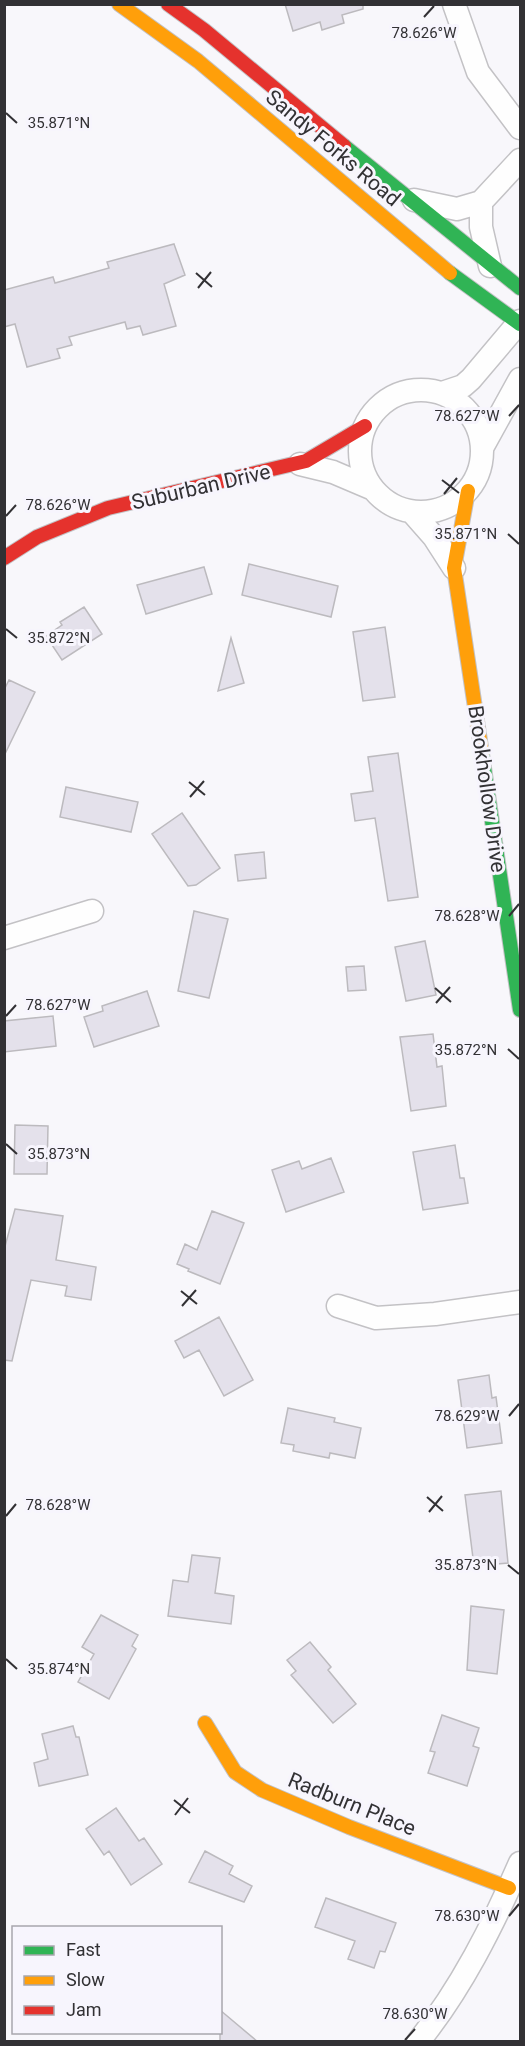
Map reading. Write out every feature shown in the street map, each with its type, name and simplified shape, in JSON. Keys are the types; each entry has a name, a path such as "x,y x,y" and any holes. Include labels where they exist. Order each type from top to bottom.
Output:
{"street":[{"name":"Sandy Forks Road","path":"119,4 151,24 210,70 346,188 481,297 520,322"},
{"name":"Sandy Forks Road","path":"168,4 317,121 490,266 520,288"},
{"path":"454,4 478,72 520,128"},
{"path":"408,198 457,209 481,202 520,160"},
{"path":"481,202 481,227 490,266"},
{"name":"Suburban Drive","path":"4,558 22,545 70,523 142,499 300,464 365,426 375,410 389,399 415,391 442,393 463,386 520,322"},
{"name":"Brookhollow Drive","path":"520,380 481,440 479,471 468,491 454,568 520,1010"},
{"path":"442,393 465,409 481,440"},
{"path":"365,426 360,443 361,462 369,483"},
{"name":"Suburban Drive","path":"300,464 369,483"},
{"name":"Brookhollow Drive","path":"369,483 391,504 412,512 434,537 454,568"},
{"path":"412,512 442,509 468,491"},
{"path":"4,938 92,911"},
{"path":"338,1306 375,1318 435,1314 520,1302"},
{"name":"Radburn Place","path":"205,1723 235,1772 262,1790 350,1827 509,1888"},
{"path":"418,2042 458,1985 520,1863"}],"building":[{"path":"285,4 363,4 363,9 342,15 344,23 322,30 320,22 293,31"},
{"path":"174,244 185,275 164,284 176,326 143,335 140,326 127,329 125,322 69,337 72,345 57,349 60,358 27,367 15,324 4,327 4,290 53,277 55,283 109,268 107,262"},
{"path":"249,564 338,586 331,617 242,595"},
{"path":"204,567 212,594 146,614 137,585"},
{"path":"84,607 102,634 62,660 46,636 62,625 60,622"},
{"path":"385,627 395,697 363,701 353,632"},
{"path":"231,638 244,683 218,691"},
{"path":"9,680 35,692 4,756 4,690"},
{"path":"398,753 418,897 388,901 375,818 355,821 351,794 373,791 368,757"},
{"path":"66,787 138,802 131,832 60,817"},
{"path":"182,813 220,868 196,885 188,886 152,834"},
{"path":"264,852 266,878 238,881 235,855"},
{"path":"194,911 228,919 209,998 178,991"},
{"path":"425,941 436,995 406,1001 395,947"},
{"path":"364,966 366,990 348,991 346,967"},
{"path":"147,991 159,1026 94,1047 84,1017 103,1011 102,1006"},
{"path":"53,1016 56,1046 4,1052 4,1021"},
{"path":"433,1034 437,1067 442,1066 446,1106 411,1111 400,1037"},
{"path":"15,1125 48,1126 47,1174 14,1174"},
{"path":"455,1145 460,1178 464,1178 468,1203 423,1210 413,1152"},
{"path":"331,1158 344,1192 286,1212 272,1170 299,1161 302,1169"},
{"path":"15,1209 63,1216 56,1260 96,1267 91,1300 65,1296 67,1286 31,1280 12,1361 4,1360 4,1250"},
{"path":"212,1211 244,1223 220,1284 177,1264 185,1244 197,1250"},
{"path":"219,1317 253,1380 224,1396 199,1350 184,1358 175,1341"},
{"path":"489,1375 492,1398 496,1397 502,1443 467,1448 458,1380"},
{"path":"288,1408 335,1418 334,1422 361,1428 355,1458 330,1453 329,1458 293,1451 294,1445 281,1443"},
{"path":"501,1491 508,1563 474,1566 465,1495"},
{"path":"192,1555 220,1558 215,1593 234,1596 231,1624 168,1616 173,1580 188,1582"},
{"path":"471,1606 504,1610 497,1674 467,1670"},
{"path":"101,1615 138,1635 132,1646 136,1649 109,1699 78,1682 94,1654 82,1647"},
{"path":"310,1642 331,1667 328,1670 356,1704 333,1723 291,1675 296,1671 287,1660"},
{"path":"442,1715 479,1728 473,1746 479,1748 467,1786 428,1773 435,1752 430,1751"},
{"path":"73,1726 76,1737 79,1737 88,1775 39,1786 34,1763 48,1759 42,1734"},
{"path":"116,1808 139,1841 144,1838 162,1864 131,1885 109,1851 104,1855 86,1829"},
{"path":"205,1851 233,1866 229,1874 252,1886 244,1902 189,1882"},
{"path":"326,1898 396,1923 385,1952 380,1951 374,1968 348,1959 355,1941 315,1927"},
{"path":"222,2012 258,2042 220,2042"}],"traffic: fast":[{"path":"344,146 520,288"},
{"path":"450,273 520,324"},
{"path":"482,754 520,1010"}],"traffic: slow":[{"path":"119,4 198,61 450,273"},
{"path":"468,491 454,568 482,754"},
{"path":"205,1723 235,1772 262,1790 349,1827 509,1888"}],"traffic: jam":[{"path":"168,4 204,30 344,146"},
{"path":"4,558 37,537 108,508 306,461 365,426"}]}
